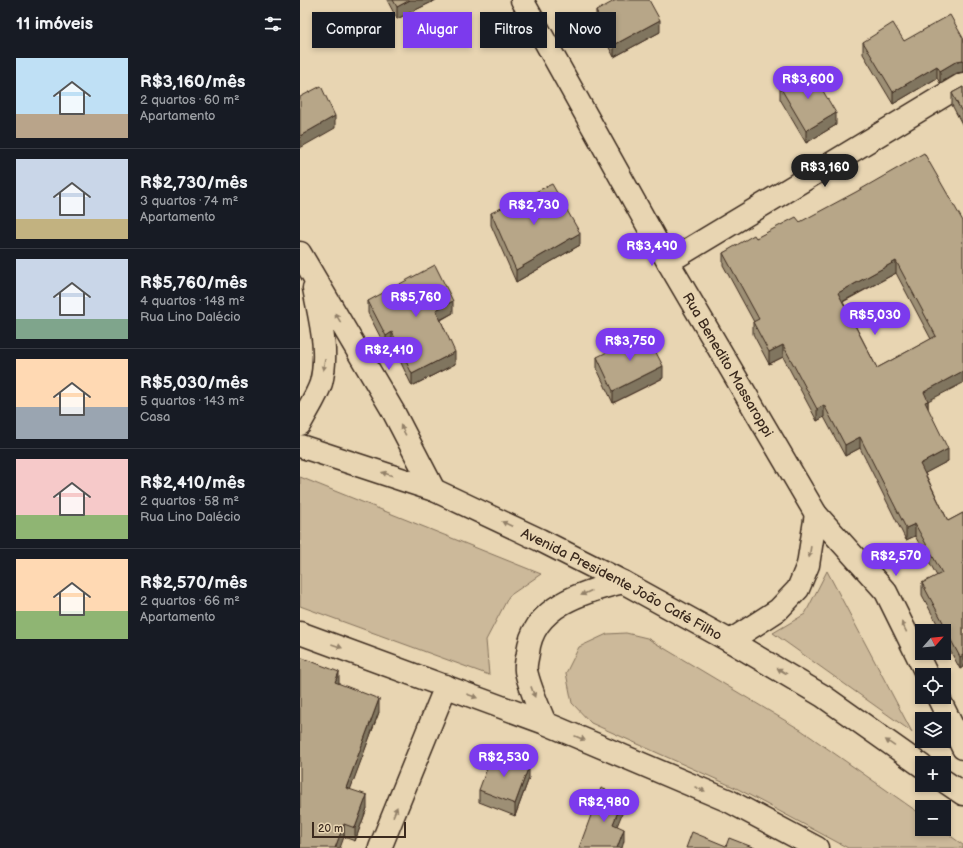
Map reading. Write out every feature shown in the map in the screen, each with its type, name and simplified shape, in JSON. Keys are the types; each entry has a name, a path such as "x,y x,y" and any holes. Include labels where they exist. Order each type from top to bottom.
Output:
{"street":[{"name":"Rua Benedito Massaroppi","path":"522,0 668,262 816,514 886,592 924,668"},
{"path":"668,262 963,84"},
{"path":"300,424 320,384 325,358 323,333 305,262"},
{"path":"305,262 393,411 434,490"},
{"name":"Avenida Presidente João Café Filho","path":"300,446 434,490 540,540 623,582 730,640 823,696 915,761"},
{"path":"730,640 778,610 798,590 808,565 816,514"},
{"path":"544,723 531,690 526,669 528,646 535,628 543,617 557,606 596,588 623,582"},
{"path":"300,633 544,723 729,801 817,848"},
{"path":"380,848 446,686"},
{"path":"941,704 963,748"},
{"path":"951,786 963,794"}],"shaded area":[{"path":"300,477 541,574 509,596 486,640 489,675 300,606"},
{"path":"827,571 912,732 773,633 805,614"},
{"path":"626,633 647,638 801,730 915,810 915,836 951,836 963,845 963,848 848,848 738,789 591,723 572,703 566,673 579,647 607,634"}],"building":[{"path":"393,0 410,0 397,7"},
{"path":"616,0 649,0 660,20 616,44 616,12 596,11"},
{"path":"950,15 963,38 963,60 957,61 940,71 937,66 893,92 863,42 893,23 904,41"},
{"path":"810,69 836,113 806,131 780,87"},
{"path":"321,86 335,116 300,136 300,97"},
{"path":"963,87 963,114 952,93"},
{"path":"924,153 963,221 963,371 924,392 928,401 925,402 948,449 920,464 948,521 963,513 963,655 960,657 951,640 951,624 944,624 922,583 942,573 915,524 906,528 860,437 845,445 824,405 817,409 783,345 769,352 753,322 759,319 723,253 754,235 756,238 796,217 800,222","holes":["896,261 936,336 877,368 838,293"]},
{"path":"552,184 580,233 516,270 491,213"},
{"path":"435,265 453,301 436,310 455,352 412,374 392,332 386,336 368,301"},
{"path":"646,333 663,366 613,391 597,357"},
{"path":"300,657 339,672 335,682 379,699 346,788 367,795 355,828 344,824 335,848 300,848"},
{"path":"493,752 529,766 515,804 479,790"},
{"path":"601,788 624,797 613,824 624,829 617,848 579,848"},
{"path":"692,832 726,846 729,838 755,848 686,848"}]}
